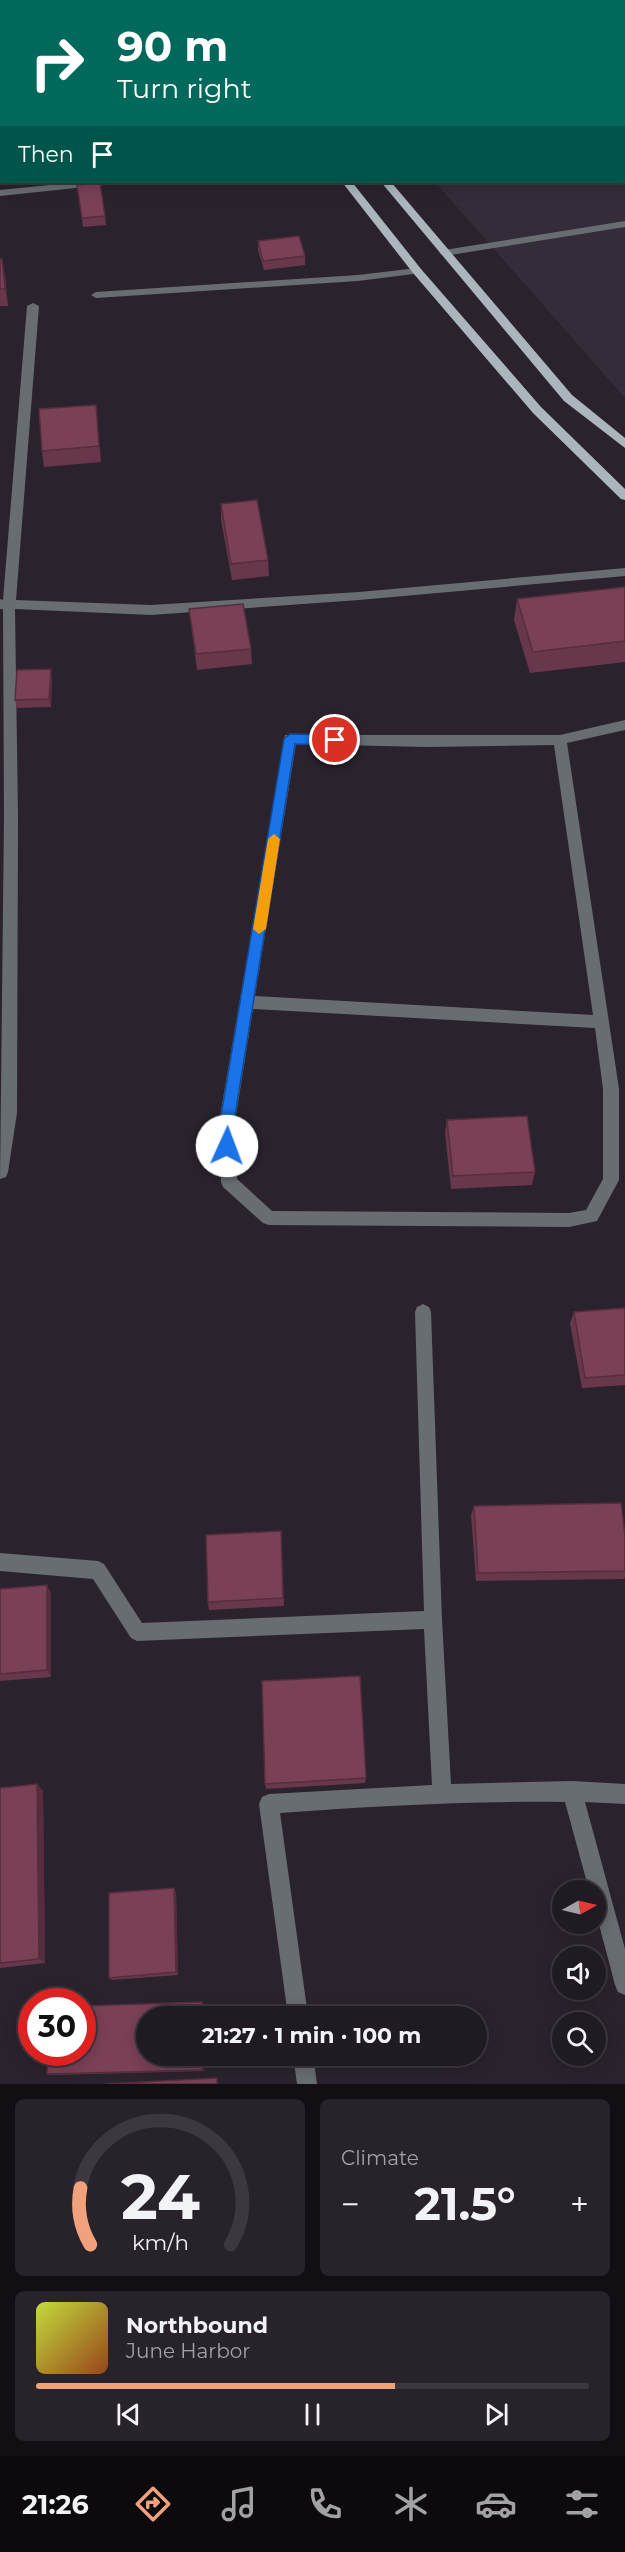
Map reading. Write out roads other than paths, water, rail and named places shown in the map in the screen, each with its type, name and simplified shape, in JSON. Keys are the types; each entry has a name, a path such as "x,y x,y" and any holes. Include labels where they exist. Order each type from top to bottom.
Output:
{"main road":[{"path":"348,183 417,271 537,410 625,496"},
{"path":"387,183 568,398 625,444"}],"street":[{"path":"0,193 95,183"},
{"path":"444,253 625,224"},
{"path":"96,295 358,278 417,271"},
{"path":"0,1172 5,1113 4,604 33,306"},
{"path":"4,604 151,610 371,595 625,572"},
{"path":"560,740 611,1089 611,1180 591,1216 546,1220 269,1218 230,1182 226,1128 290,739 427,742 560,740 625,725"},
{"path":"247,1002 602,1022"},
{"path":"423,1312 433,1620 442,1793"},
{"path":"0,1562 98,1570 137,1632 433,1620"},
{"path":"572,1791 625,1984"},
{"path":"297,2006 269,1804 442,1793 572,1791 625,1794"},
{"path":"305,2066 307,2084"}]}
